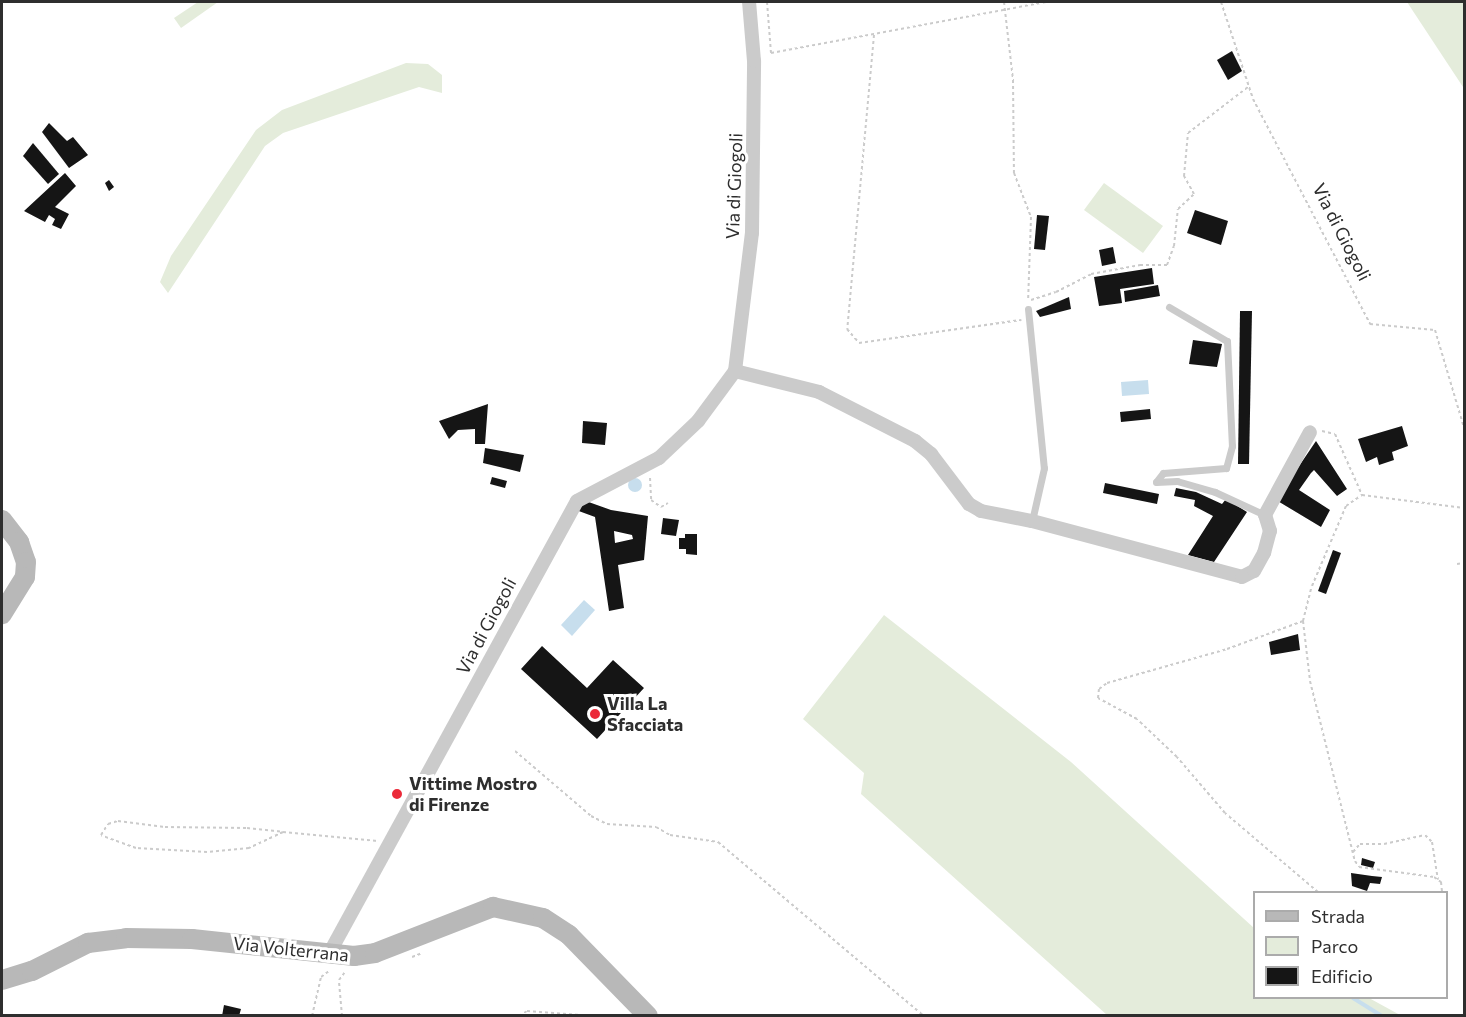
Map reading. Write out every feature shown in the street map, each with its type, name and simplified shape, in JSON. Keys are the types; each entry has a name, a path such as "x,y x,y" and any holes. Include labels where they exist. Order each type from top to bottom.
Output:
{"main road":[{"path":"2,520 19,542 26,562 25,578 2,614"},
{"name":"Via Volterrana","path":"2,980 32,971 88,943 126,938 192,939 354,956 375,953 484,910 516,910 543,918 569,934 648,1016"}],"street":[{"name":"Via di Giogoli","path":"330,952 577,501 658,458 698,421 735,371 752,233 754,61 748,2"},
{"path":"735,371 819,392 915,441 931,454 969,504 981,512 1032,521 1242,577 1254,571 1264,553 1270,531 1265,515 1310,432"}],"lane":[{"path":"1169,307 1227,341 1232,446 1226,468 1163,473 1156,483 1177,482 1215,492 1265,515"},
{"path":"1028,309 1044,468 1032,521"}],"path":[{"path":"766,2 771,53 1047,2"},
{"path":"1004,2 1014,80 1014,173 1031,217 1028,309"},
{"name":"Via di Giogoli","path":"1221,2 1249,87 1370,324 1435,330 1464,428"},
{"path":"874,35 847,329 852,338 860,343 1029,319"},
{"path":"1028,301 1056,292 1091,274 1140,265 1167,265 1174,246 1178,209 1194,194 1184,176 1188,133 1249,87"},
{"path":"1310,432 1328,430 1335,434 1362,495"},
{"path":"645,465 651,500 661,507 668,503"},
{"path":"1438,880 1359,867 1353,852 1310,681 1303,621 1312,586 1346,506 1362,495 1464,508"},
{"path":"1458,564 1464,562"},
{"path":"1303,621 1227,650 1107,683 1099,690 1098,698 1137,719 1177,757 1225,813 1317,891"},
{"path":"515,751 607,824 656,827 670,835 718,842 924,1016"},
{"path":"284,832 249,848 207,852 136,848 101,835 108,824 118,821 165,827 284,832 389,842"},
{"path":"1353,852 1360,844 1384,844 1425,835 1432,842 1442,891"},
{"path":"312,1016 321,977 326,970 345,970 339,980 342,1016"},
{"path":"519,1016 527,1011 594,1016"}],"green space":[{"path":"198,2 218,2 181,28 174,18"},
{"path":"1407,2 1464,2 1464,88 1463,87"},
{"path":"406,63 428,64 442,75 442,93 419,87 283,133 265,146 168,293 160,282 171,256 256,130 282,110"},
{"path":"1104,183 1163,226 1143,253 1084,210"},
{"path":"884,615 1071,762 1253,927 1253,999 1371,999 1400,1015 1107,1015 861,794 864,773 803,719"}],"water":[{"path":"1148,380 1149,394 1122,396 1121,382"},
{"path":"635,478 640,480 642,485 640,490 635,492 630,490 628,485 630,480"},
{"path":"584,600 595,610 572,636 561,625"}],"building":[{"path":"1232,51 1242,71 1228,80 1217,60"},
{"path":"49,123 67,141 73,137 88,155 69,168 42,132"},
{"path":"33,143 59,174 48,184 23,156"},
{"path":"65,173 76,186 55,207 69,214 61,229 52,225 55,219 49,215 45,222 24,211"},
{"path":"109,180 114,187 109,191 105,183"},
{"path":"1195,210 1228,221 1221,245 1187,233"},
{"path":"1037,215 1049,216 1045,250 1034,249"},
{"path":"1113,247 1116,263 1102,266 1099,250"},
{"path":"1152,268 1154,284 1120,289 1122,303 1099,306 1094,277"},
{"path":"1158,285 1160,296 1125,302 1124,291"},
{"path":"1069,297 1071,309 1040,317 1036,311"},
{"path":"1240,311 1252,311 1249,464 1238,464"},
{"path":"1193,340 1222,344 1217,367 1189,364"},
{"path":"488,404 485,444 475,444 475,429 458,430 449,439 439,421"},
{"path":"1150,409 1151,419 1121,422 1120,412"},
{"path":"583,421 607,423 605,445 582,443"},
{"path":"1402,426 1408,446 1392,452 1394,460 1379,465 1377,457 1366,462 1358,439"},
{"path":"1316,441 1347,489 1337,496 1314,470 1299,490 1330,510 1321,527 1276,500"},
{"path":"485,448 524,455 520,472 483,463"},
{"path":"492,477 507,481 505,488 490,484"},
{"path":"1105,483 1159,494 1157,504 1103,493"},
{"path":"1176,488 1196,492 1222,504 1226,499 1247,512 1214,562 1188,555 1213,516 1194,506 1195,500 1174,496"},
{"path":"583,500 611,510 648,516 644,560 618,565 624,608 609,611 595,517 576,510","holes":["614,531 632,535 633,539 615,543"]},
{"path":"663,518 679,520 676,536 661,534"},
{"path":"685,534 697,534 697,555 686,554 686,549 679,549 679,538 685,538"},
{"path":"1333,550 1341,553 1326,594 1318,591"},
{"path":"1298,634 1300,650 1271,655 1269,642"},
{"name":"Villa La Sfacciata","path":"542,646 587,688 613,660 644,688 597,739 521,669"},
{"path":"1362,858 1375,862 1373,868 1361,865"},
{"path":"1351,873 1382,877 1380,884 1370,883 1367,891 1352,886"},
{"path":"224,1005 241,1009 239,1016 222,1016"}],"waterway":[{"path":"1355,999 1382,1016"}],"place":[{"name":"Villa La Sfacciata","path":"595,714"},
{"name":"Vittime Mostro di Firenze","path":"397,794"}]}
